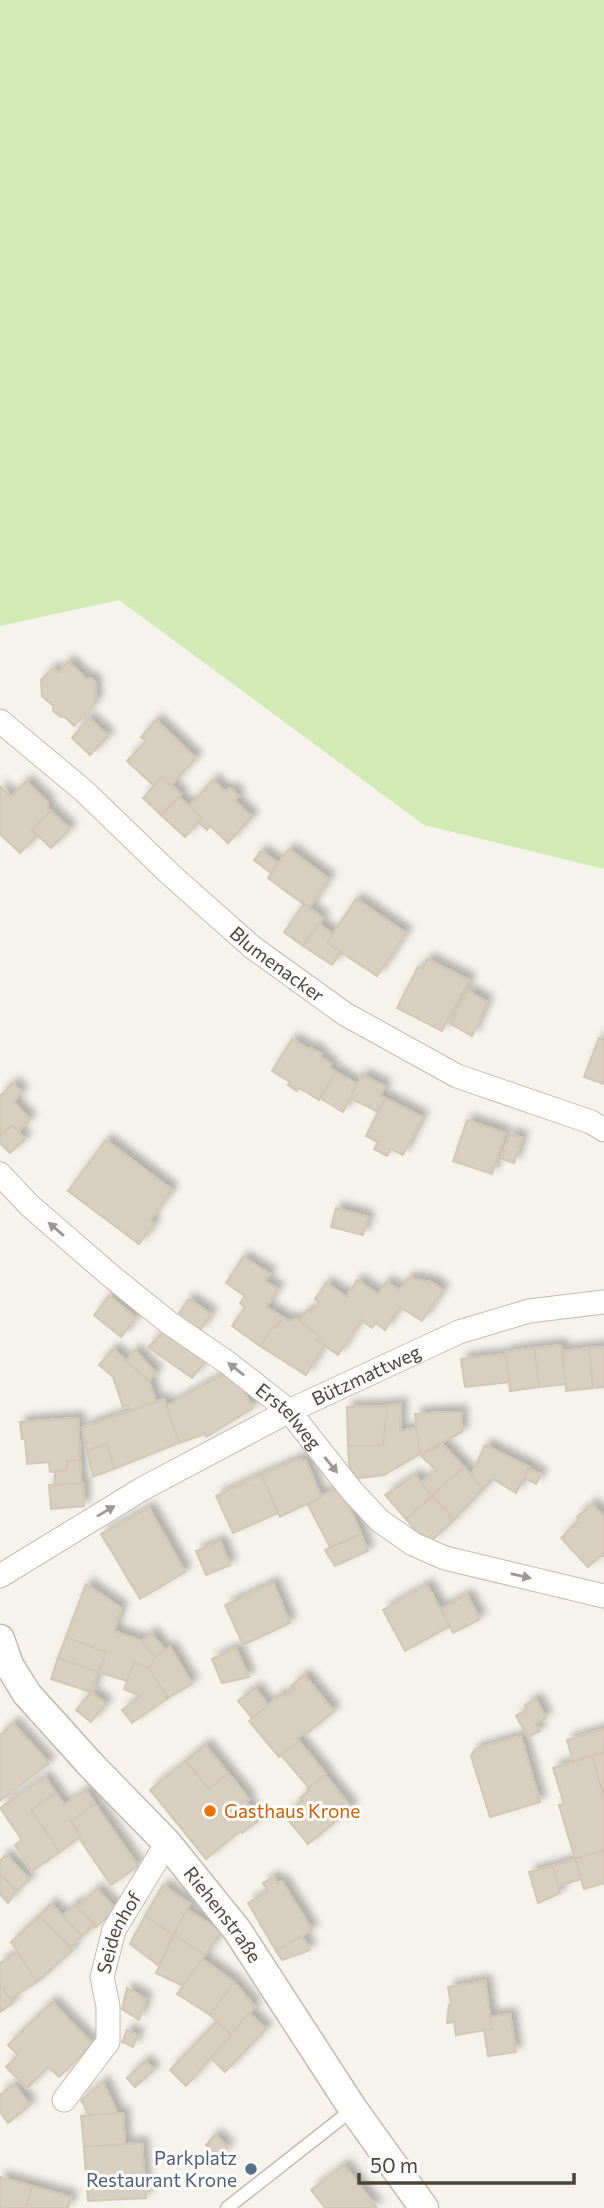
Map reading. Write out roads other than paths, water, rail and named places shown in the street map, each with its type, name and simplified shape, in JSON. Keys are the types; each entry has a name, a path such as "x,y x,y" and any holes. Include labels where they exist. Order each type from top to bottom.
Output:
{"street":[{"name":"Blumenacker","path":"0,721 84,791 171,875 252,947 345,1014 457,1076 591,1122 604,1130"},
{"name":"Erstelweg","path":"0,1174 29,1205 111,1276 289,1411 352,1491 380,1521 413,1544 445,1558 604,1596"},
{"name":"Bützmattweg","path":"0,1576 142,1489 289,1411 459,1332 529,1311 604,1302"},
{"name":"Riehenstraße","path":"3,1659 27,1694 167,1843 237,1930 353,2109 424,2208"},
{"name":"Seidenhof","path":"64,2100 108,2042 108,2006 102,1977 114,1930 167,1843"}],"lane":[{"path":"227,2208 353,2109"}],"place":[{"name":"Gasthaus Krone","path":"210,1811"},
{"name":"Parkplatz Restaurant Krone","path":"251,2169"}]}
